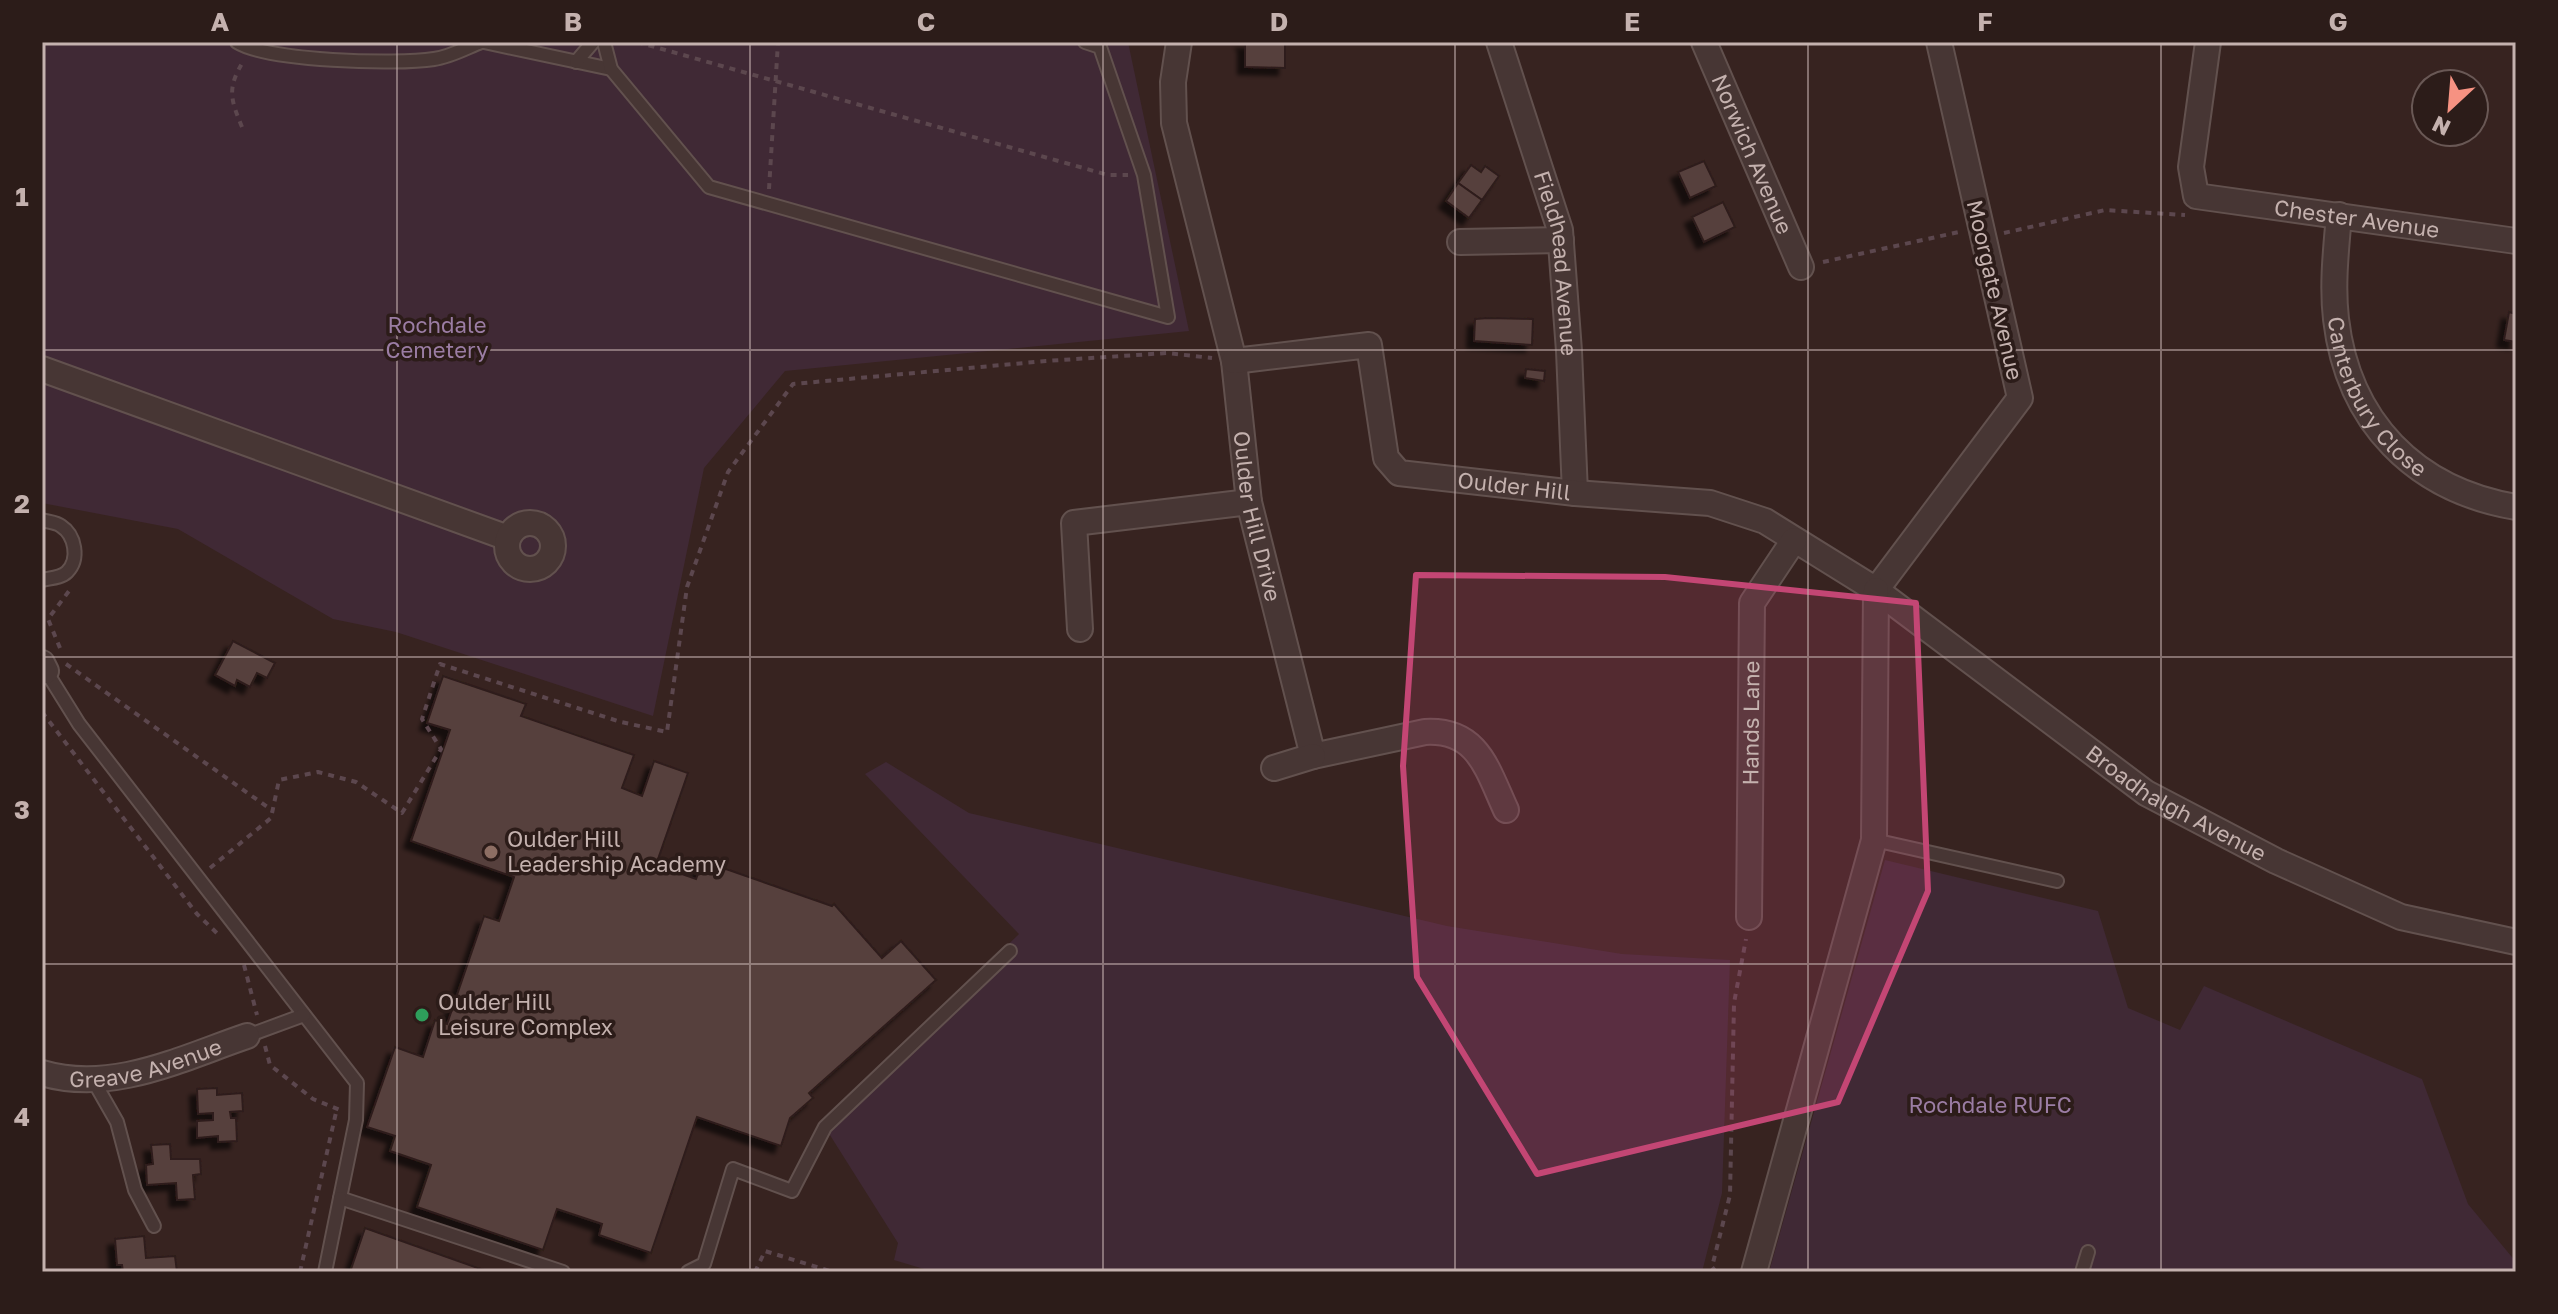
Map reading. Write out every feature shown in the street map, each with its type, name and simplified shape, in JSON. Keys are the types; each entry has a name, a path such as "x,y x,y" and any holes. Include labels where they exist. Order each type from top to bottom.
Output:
{"street":[{"name":"Oulder Hill Drive","path":"1179,42 1173,82 1174,123 1234,361 1249,502 1313,756"},
{"name":"Fieldhead Avenue","path":"1499,42 1560,230 1575,493"},
{"name":"Norwich Avenue","path":"1704,42 1801,267"},
{"name":"Moorgate Avenue","path":"1876,590 2020,398 1939,42"},
{"path":"2196,196 2191,167 2208,42"},
{"name":"Chester Avenue","path":"2196,196 2516,241"},
{"name":"Canterbury Close","path":"2339,215 2334,275 2336,320 2348,374 2370,419 2404,459 2441,484 2491,503 2516,507"},
{"path":"1460,242 1561,240"},
{"name":"Oulder Hill","path":"1234,361 1369,345 1386,458 1399,473 1575,493 1710,503 1765,521 1876,590"},
{"path":"42,369 508,538"},
{"path":"1080,629 1074,523 1249,502"},
{"name":"Hands Lane","path":"1749,917 1752,603 1794,540"},
{"path":"1754,1272 1874,840 1876,590"},
{"name":"Broadhalgh Avenue","path":"1876,590 2146,793 2276,861 2401,917 2516,942"},
{"path":"1274,768 1313,756 1441,731 1466,742 1482,758 1506,810"},
{"name":"Greave Avenue","path":"42,1073 66,1079 93,1080 131,1075 254,1034"}],"lane":[{"path":"237,42 267,52 385,63 438,59 483,42 611,69"},
{"path":"576,62 593,42"},
{"path":"604,42 611,69 709,187 1168,317 1144,175 1100,47 1085,42"},
{"path":"42,520 59,524 69,533 75,548 75,558 68,571 42,580"},
{"path":"44,667 79,724 357,1083 356,1120 325,1272"},
{"path":"1874,840 2057,881"},
{"path":"688,1272 704,1264 733,1169 792,1191 825,1127 1010,951"},
{"path":"254,1034 304,1015"},
{"path":"93,1080 117,1122 135,1190 154,1226"},
{"path":"340,1198 563,1272"},
{"path":"2082,1272 2088,1252"}],"path":[{"path":"637,42 1108,175 1144,175"},
{"path":"768,203 778,42"},
{"path":"242,127 230,98 234,76 251,48"},
{"path":"1801,267 2105,210 2184,215 2196,196"},
{"path":"180,891 271,818 279,780 318,772 356,782 402,813 441,749 422,719 440,664 621,722 667,732 687,587 728,472 793,384 1152,354 1234,361"},
{"path":"73,585 48,619 67,665 273,811"},
{"path":"42,712 180,891 225,942"},
{"path":"1716,1272 1712,1267 1730,1195 1734,1003 1749,917"},
{"path":"243,960 254,1034 270,1065 313,1099 337,1108 356,1120"},
{"path":"300,1272 337,1108"},
{"path":"755,1272 765,1251 833,1272"}],"highlighted area":[{"path":"1416,575 1665,577 1916,603 1928,891 1838,1102 1537,1174 1417,977 1403,766"}],"green space":[{"name":"Rochdale Cemetery","path":"42,42 1128,42 1189,331 785,371 704,468 653,716 396,632 333,619 178,529 42,503"},
{"path":"886,762 969,813 1447,926 1622,954 1730,960 1722,1193 1702,1272 934,1272 894,1260 898,1243 823,1124 1019,934 865,774"},
{"name":"Rochdale RUFC","path":"1885,860 2098,911 2128,1008 2180,1030 2204,986 2422,1079 2468,1204 2516,1262 2516,1272 1769,1272"}],"building":[{"path":"1243,42 1285,42 1285,68 1245,67"},
{"path":"1704,161 1716,186 1690,198 1678,172"},
{"path":"1471,165 1481,172 1485,166 1499,176 1482,200 1458,183"},
{"path":"1458,183 1482,200 1469,218 1446,201"},
{"path":"1723,202 1735,227 1704,242 1692,217"},
{"path":"2509,312 2516,314 2516,342 2504,340"},
{"path":"1475,319 1533,319 1532,345 1474,341"},
{"path":"1526,369 1545,371 1544,381 1525,378"},
{"path":"233,641 275,663 267,678 257,673 250,687 237,680 235,686 215,675"},
{"path":"443,676 526,704 521,716 634,755 622,788 642,796 654,761 688,773 656,865 696,879 703,861 832,906 834,904 882,958 901,941 936,980 809,1093 813,1098 790,1118 781,1146 697,1117 651,1253 599,1235 602,1224 557,1209 543,1250 417,1207 431,1165 390,1151 395,1136 367,1127 395,1047 423,1057 435,1020 447,1024 484,916 499,921 514,877 411,841 450,730 427,723"},
{"path":"217,1088 217,1095 242,1093 243,1111 230,1112 231,1118 236,1118 237,1141 218,1142 218,1136 197,1138 197,1121 213,1120 213,1113 198,1114 197,1089"},
{"path":"170,1144 171,1159 200,1159 201,1174 193,1175 195,1199 177,1200 176,1183 147,1185 146,1165 153,1164 151,1145"},
{"path":"365,1228 489,1272 350,1272"},
{"path":"144,1236 146,1258 175,1256 177,1272 123,1272 122,1265 117,1265 115,1239"}],"place":[{"name":"Oulder Hill Leadership Academy","path":"491,852"},
{"name":"Oulder Hill Leisure Complex","path":"422,1015"}]}
